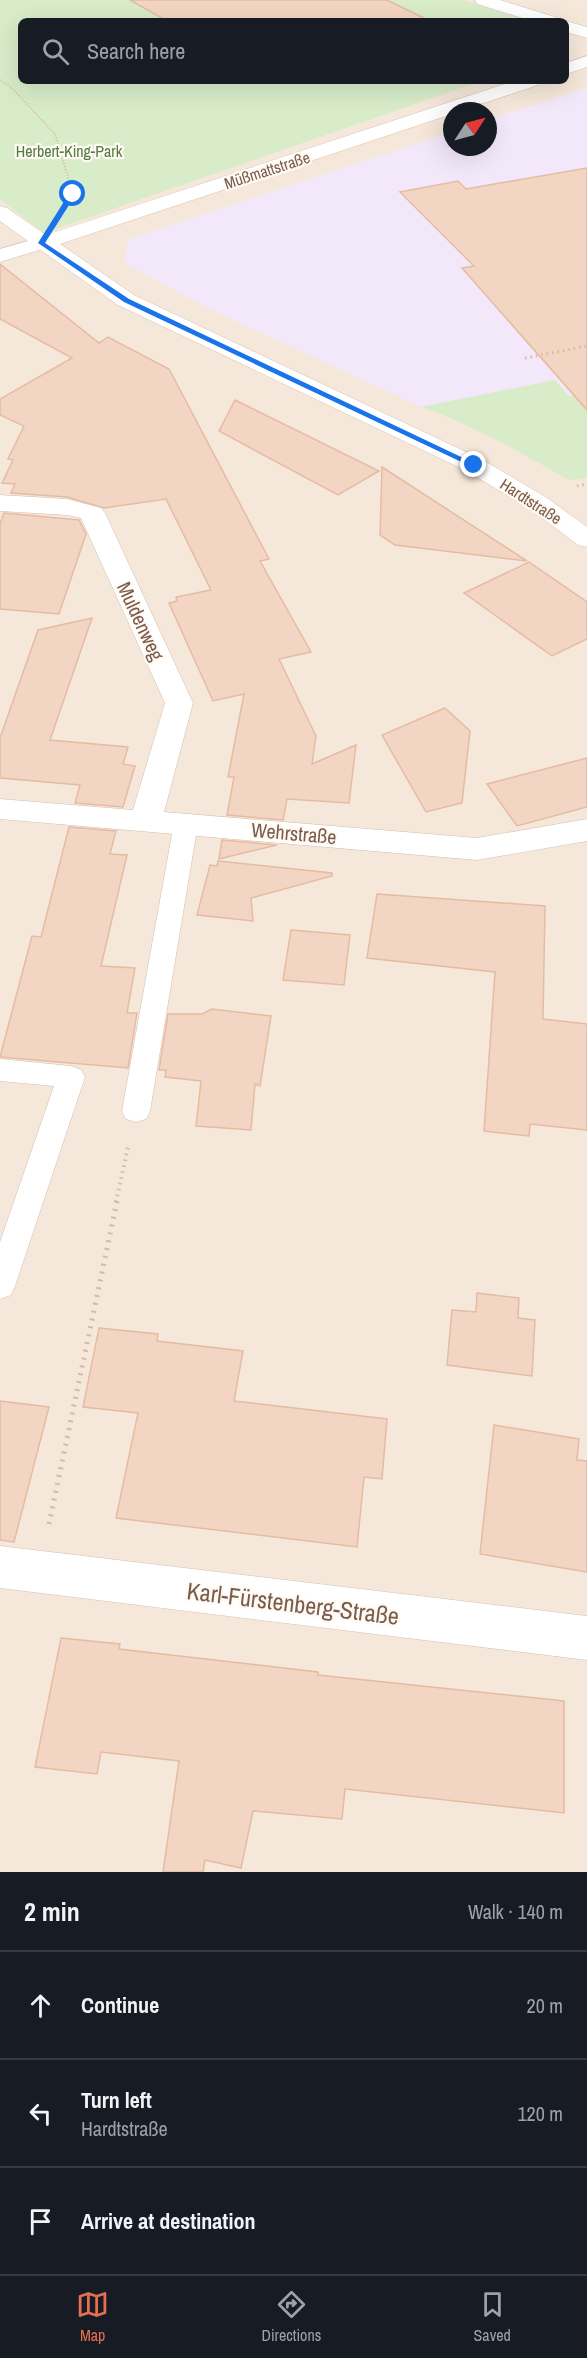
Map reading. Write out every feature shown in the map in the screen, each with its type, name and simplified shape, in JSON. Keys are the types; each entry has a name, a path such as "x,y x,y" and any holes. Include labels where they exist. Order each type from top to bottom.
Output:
{"street":[{"path":"483,0 540,18"},
{"path":"569,27 587,33"},
{"path":"569,68 587,62"},
{"name":"Müßmattstraße","path":"0,256 523,84"},
{"name":"Hardtstraße","path":"0,212 126,300 474,465 538,503 587,539"},
{"name":"Muldenweg","path":"0,503 68,507 92,513 97,523 179,703 146,820"},
{"name":"Wehrstraße","path":"0,809 477,849 587,830"},
{"name":"Karl-Fürstenberg-Straße","path":"20,1570 587,1638"}],"lane":[{"path":"136,1111 186,823"},
{"path":"0,1070 70,1077 0,1286"}],"path":[{"path":"0,80 10,86 55,134 73,194 42,243"},
{"path":"525,358 587,346"},
{"path":"20,1570 136,1111"}],"shaded area":[{"path":"0,0 587,0 587,1872 0,1872"},
{"path":"587,88 587,393 569,396 555,380 421,407 214,311 124,263 129,239 443,135 443,156 497,156 497,117"}],"green space":[{"name":"Herbert-King-Park","path":"0,0 463,0 519,18 18,18 18,84 472,84 44,233 0,199"},
{"path":"555,380 569,396 587,393 587,478 569,480 503,443 421,407"}],"building":[{"path":"130,0 387,0 424,18 162,18"},
{"path":"587,168 587,410 462,268 474,266 400,192 458,181 466,189"},
{"path":"0,264 99,343 108,337 169,369 269,559 260,561 311,652 279,659 316,736 312,764 356,745 349,803 287,799 283,820 227,815 234,777 228,777 244,694 213,701 169,603 177,601 176,597 211,590 166,499 104,508 67,497 11,493 15,484 2,483 13,460 8,459 24,426 0,415 0,399 72,358 0,319"},
{"path":"235,400 379,471 338,495 219,431"},
{"path":"382,467 527,561 395,545 380,535"},
{"path":"4,513 79,520 86,534 59,614 0,609 0,524"},
{"path":"529,562 587,602 587,639 552,656 464,593"},
{"path":"92,618 50,740 128,747 123,764 135,766 123,807 75,803 80,785 0,778 0,738 38,630"},
{"path":"445,708 470,731 462,803 426,812 382,735"},
{"path":"587,758 587,807 517,826 487,784"},
{"path":"69,827 116,831 110,854 127,855 101,966 135,968 127,1013 137,1013 128,1068 0,1057 32,936 41,937"},
{"path":"222,840 277,845 219,859"},
{"path":"218,861 332,873 332,876 251,898 253,921 197,915 210,865 217,866"},
{"path":"377,894 545,906 543,1019 587,1024 587,1130 530,1124 529,1136 484,1131 495,972 367,958"},
{"path":"291,930 350,935 344,985 283,980"},
{"path":"212,1009 271,1016 260,1086 255,1084 251,1130 196,1126 201,1081 165,1077 166,1070 159,1070 168,1014 202,1014"},
{"path":"477,1293 519,1298 518,1318 535,1320 532,1376 447,1365 452,1310 476,1312"},
{"path":"99,1328 158,1334 157,1341 243,1351 234,1401 387,1419 382,1479 364,1477 357,1547 116,1518 138,1413 83,1407"},
{"path":"0,1401 49,1407 14,1542 0,1540"},
{"path":"494,1425 579,1439 577,1460 587,1461 587,1572 480,1554"},
{"path":"61,1638 120,1644 119,1649 318,1672 318,1675 564,1701 564,1813 345,1789 342,1819 253,1811 241,1868 205,1860 203,1872 163,1872 179,1761 101,1752 97,1774 35,1767"}],"route":[{"path":"73,194 42,243 126,300 474,465"}]}
